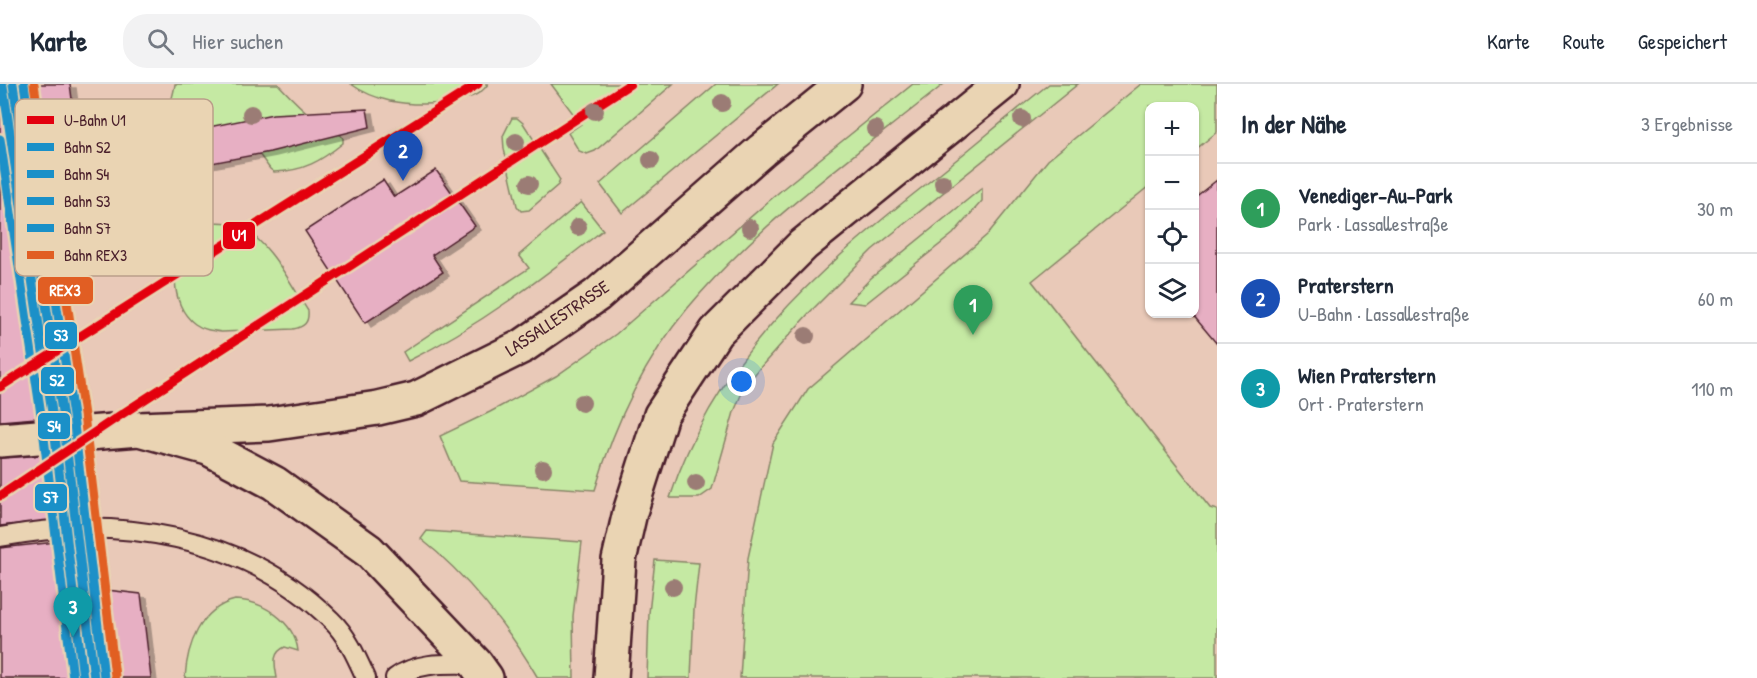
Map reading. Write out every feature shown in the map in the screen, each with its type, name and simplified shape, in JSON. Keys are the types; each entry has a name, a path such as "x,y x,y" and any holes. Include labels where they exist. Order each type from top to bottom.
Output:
{"main road":[{"name":"LASSALLESTRASSE","path":"0,440 139,429 269,424 378,408 416,399 523,346 597,295 762,150 844,84"},
{"path":"611,678 619,560 630,512 661,415 716,332 802,245 1002,84"},
{"path":"139,429 208,448 274,483 369,551 481,671"}],"lane":[{"path":"0,537 60,530 144,531 220,550 283,582 332,621 356,657 366,678"},
{"path":"395,678 414,668 443,664 481,671"}],"green space":[{"path":"175,84 278,84 318,122 341,135 343,143 312,164 294,170 274,172 259,154 213,139 213,99 172,99"},
{"path":"351,84 488,84 481,92 457,101 413,104 385,100"},
{"path":"551,84 673,84 595,151 587,154 579,151 568,133 581,124"},
{"path":"716,84 778,84 622,213 600,184"},
{"path":"913,84 944,84 777,218 715,277 671,329 644,372 621,418 595,490 459,481 440,436 556,376 616,334 785,187"},
{"path":"1049,84 1078,84 872,250 809,313 743,390 734,412 712,489 699,498 670,498 689,449 713,404 741,362 773,323 845,251"},
{"path":"1141,84 1217,84 1217,132 1199,147 1199,102 1145,102 1145,189 1032,281 1210,508 1217,510 1217,678 740,678 748,558 773,443 808,389 987,235 1048,160"},
{"path":"512,118 517,118 523,123 560,180 558,185 529,210 521,211 517,206 504,149 503,136"},
{"path":"982,188 982,201 953,234 865,304 848,302 871,278"},
{"path":"581,202 603,230 533,284 485,317 408,361 403,352 529,268 519,255"},
{"path":"213,222 230,223 257,238 267,249 308,311 308,319 305,324 293,329 222,332 201,328 186,316 180,305 175,276 213,276"},
{"path":"427,531 582,542 573,616 574,678 538,678 514,640 486,603 454,568 421,539"},
{"path":"655,560 699,563 691,678 647,678 649,613"},
{"path":"235,600 256,604 276,615 291,631 298,651 285,647 278,653 275,660 277,678 185,678 192,641 204,620 213,611"}],"building":[{"path":"0,84 70,84 72,99 15,99 15,276 29,276 49,417 0,421"},
{"path":"367,109 370,127 270,152 213,163 213,126 273,114"},
{"path":"436,170 475,226 432,255 443,272 365,323 305,231 383,180 394,197"},
{"path":"1217,180 1217,344 1195,318 1199,318 1199,194"},
{"path":"55,454 63,519 0,526 0,458"},
{"path":"66,541 72,586 141,594 151,678 0,678 0,548"}],"tunnel":[{"path":"0,87 14,84"}],"metro line":[{"name":"U1","path":"213,252 478,84"},
{"name":"U1","path":"0,496 119,416 630,84"},
{"name":"U1","path":"0,387 175,276"}],"rail line":[{"name":"S2","path":"13,84 15,99"},
{"name":"S3","path":"24,84 26,99"},
{"name":"REX3","path":"34,84 36,99"},
{"name":"S4","path":"3,86 15,166"},
{"name":"S7","path":"0,139 15,240"},
{"name":"S7","path":"20,276 42,421 73,678"},
{"name":"S4","path":"32,276 53,419 83,678"},
{"name":"S2","path":"42,276 63,418 94,678"},
{"name":"S3","path":"52,276 73,416 104,677"},
{"name":"REX3","path":"63,276 84,415 115,676"}],"place":[{"name":"Praterstern","path":"403,181"},
{"name":"Venediger-Au-Park","path":"973,335"},
{"name":"Wien Praterstern","path":"73,637"}]}
